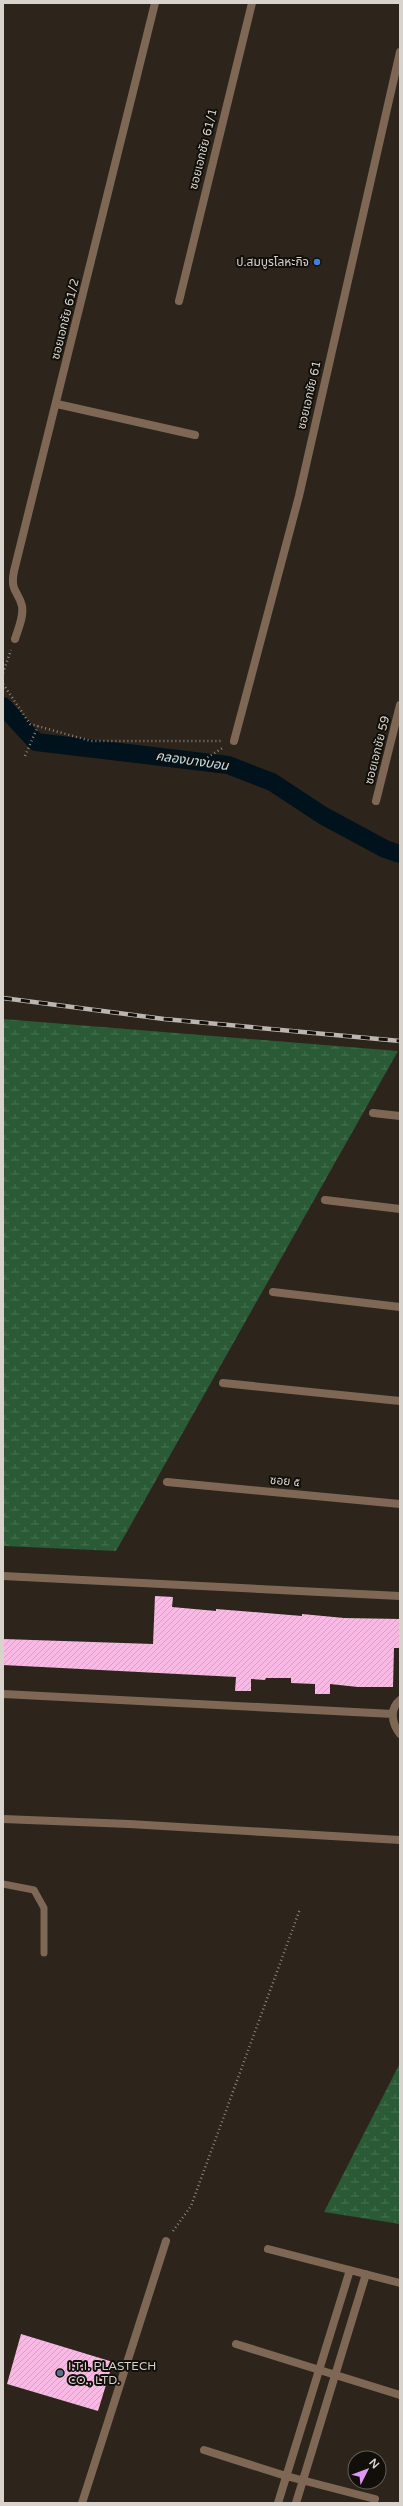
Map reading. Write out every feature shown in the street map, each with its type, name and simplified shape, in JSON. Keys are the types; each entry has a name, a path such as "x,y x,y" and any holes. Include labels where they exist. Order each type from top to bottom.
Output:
{"street":[{"name":"ซอยเอกชัย 61/2","path":"15,640 23,615 22,605 14,590 12,581 155,3"},
{"name":"ซอยเอกชัย 61/1","path":"179,301 252,3"},
{"name":"ซอยเอกชัย 61","path":"234,740 299,496 400,52"},
{"path":"57,404 195,435"},
{"name":"ซอยเอกชัย 59","path":"376,801 400,705"},
{"path":"373,1113 400,1116"},
{"path":"325,1200 400,1210"},
{"path":"273,1292 400,1306"},
{"path":"223,1383 400,1401"},
{"name":"ซอย ๕","path":"167,1482 400,1504"},
{"path":"3,1576 400,1596"},
{"path":"3,1694 393,1714"},
{"path":"400,1700 393,1714 396,1728 400,1734"},
{"path":"3,1819 129,1824 400,1840"},
{"path":"82,2503 166,2241"},
{"path":"268,2249 400,2283"},
{"path":"278,2503 350,2270"},
{"path":"296,2503 366,2274"},
{"path":"236,2344 400,2396"},
{"path":"204,2450 286,2476 375,2499"}],"lane":[{"path":"3,1884 34,1890 44,1908 44,1953"}],"path":[{"path":"3,672 15,640"},
{"path":"3,684 30,724 91,741 234,740"},
{"path":"25,756 38,726"},
{"path":"194,766 234,740"},
{"path":"166,2241 191,2206 300,1909"}],"green space":[{"path":"3,1019 398,1051 116,1551 3,1546"},
{"path":"400,2063 400,2224 324,2212"}],"building":[{"path":"155,1596 173,1597 172,1607 302,1616 302,1614 344,1618 400,1619 400,1648 394,1648 393,1687 358,1687 330,1684 330,1694 315,1694 315,1684 291,1683 291,1678 266,1678 265,1680 251,1679 251,1691 235,1691 236,1677 3,1665 3,1639 153,1644"},
{"name":"I.T.I. PLASTECH CO., LTD.","path":"21,2334 113,2362 98,2411 7,2384"}],"waterway":[{"name":"คลองบางบอน","path":"3,706 36,742 228,765 272,782 322,815 385,849 400,854"}],"railway":[{"path":"3,998 164,1019 400,1041"}],"place":[{"name":"ป.สมบูรโลหะกิจ","path":"317,262"},
{"name":"I.T.I. PLASTECH CO., LTD.","path":"60,2373"}]}
